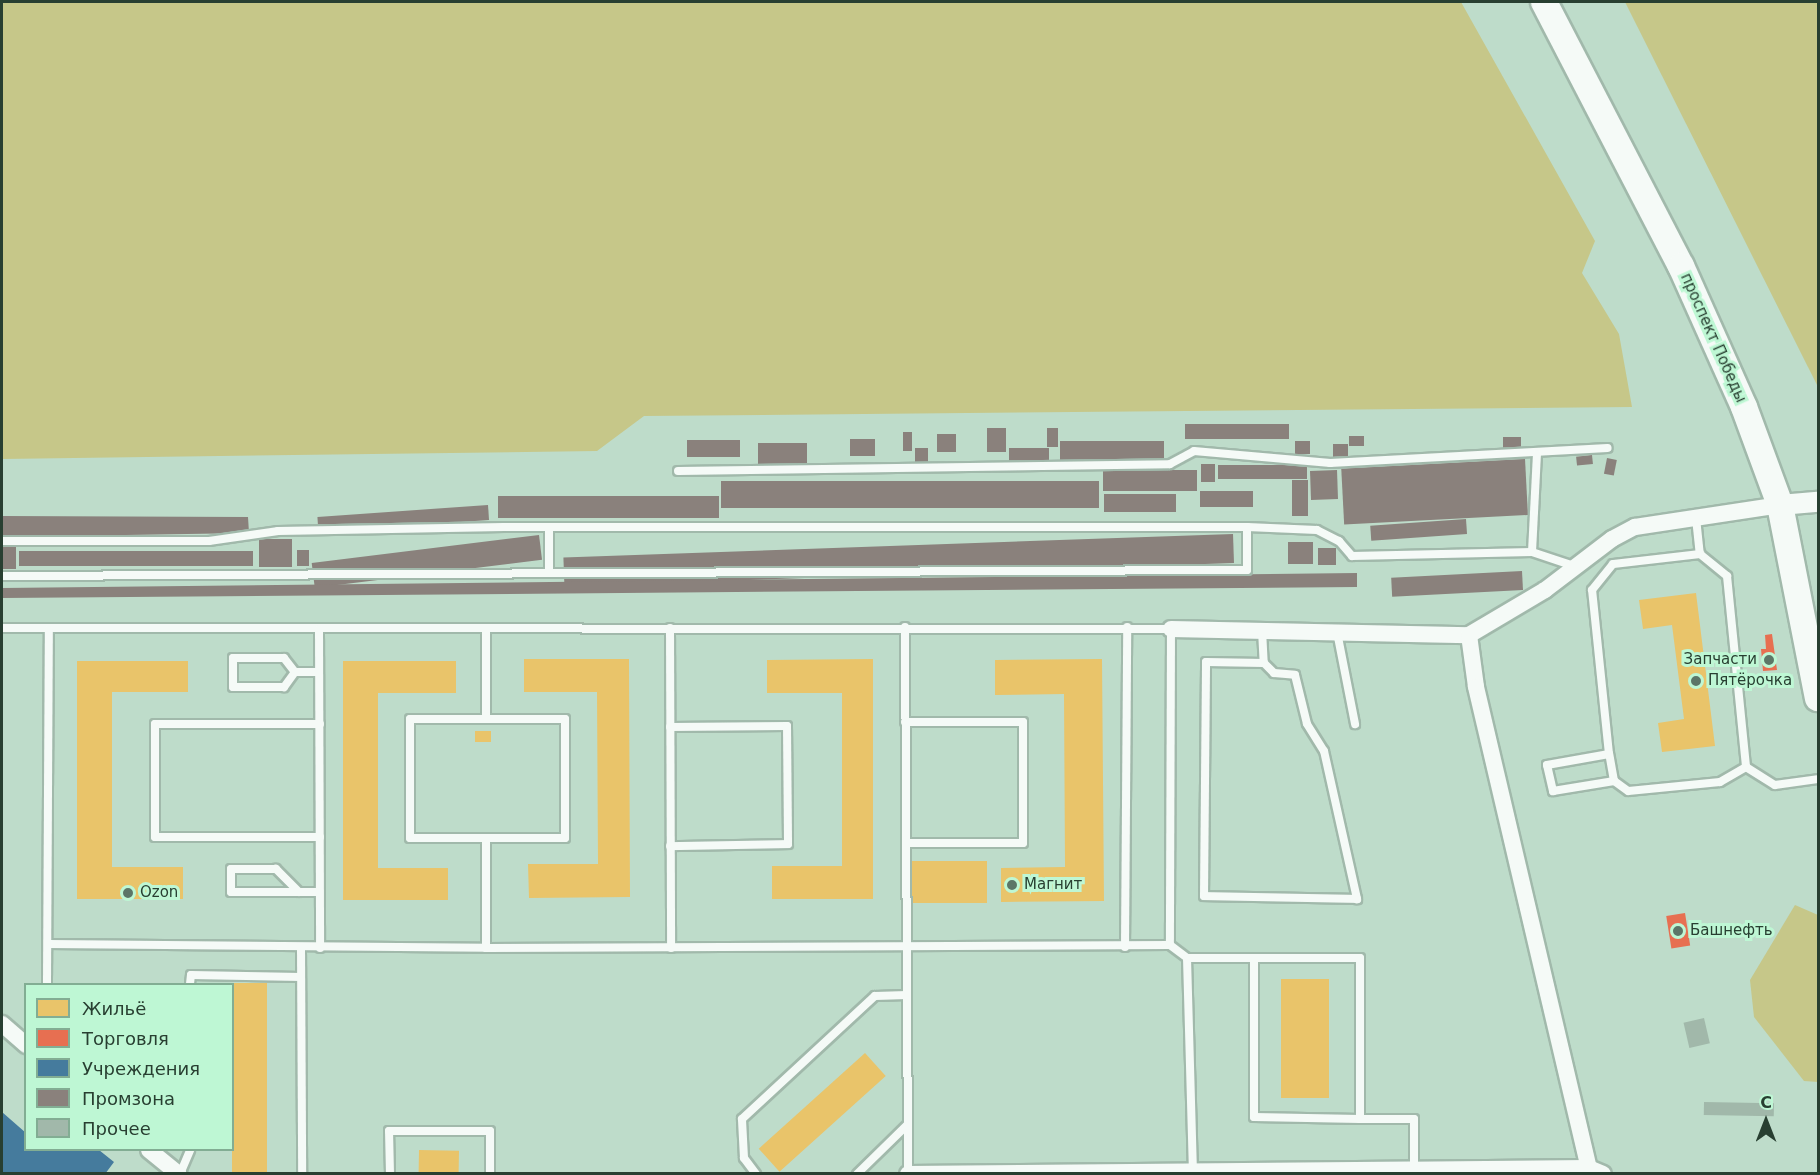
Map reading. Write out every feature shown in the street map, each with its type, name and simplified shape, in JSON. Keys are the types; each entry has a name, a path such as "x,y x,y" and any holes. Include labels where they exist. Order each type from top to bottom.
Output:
{"main road":[{"name":"проспект Победы","path":"1544,2 1708,321 1780,506 1818,698"}],"street":[{"path":"1171,629 1469,635 1578,567 1612,539 1635,527 1818,502"},
{"path":"908,1172 1414,1169 1596,1171 1476,687 1469,635"},
{"path":"2,1024 24,1043"},
{"path":"152,1151 180,1173"}],"lane":[{"path":"678,471 1170,464 1194,451 1330,463 1537,454 1608,448"},
{"path":"1532,552 1537,454"},
{"path":"1696,518 1700,554 1727,576 1746,767"},
{"path":"2,541 209,541 278,531 549,527 1247,527 1317,530 1339,541 1352,556 1532,552 1578,567"},
{"path":"549,527 549,573"},
{"path":"2,576 1246,570 1247,527"},
{"path":"1700,554 1613,564 1592,590 1609,754 1614,781 1628,791 1720,782 1746,767"},
{"path":"904,627 908,1172"},
{"path":"1125,947 1127,627"},
{"path":"2,628 49,630 1127,627 1171,629 1170,945"},
{"path":"670,628 670,948"},
{"path":"320,629 320,948"},
{"path":"486,629 486,719"},
{"path":"47,983 49,630"},
{"path":"1262,630 1264,663 1274,673 1291,672 1298,679 1307,724 1324,751 1357,899 1204,897 1206,662 1264,663"},
{"path":"1337,631 1355,724"},
{"path":"233,658 284,658 295,672 284,687 233,687 233,658"},
{"path":"295,672 320,672"},
{"path":"410,719 565,719 565,838 486,838 410,838 410,719"},
{"path":"905,722 1023,722 1023,843 906,843"},
{"path":"320,724 155,724 155,837 320,837"},
{"path":"670,727 787,726 788,844 670,846"},
{"path":"1609,754 1546,765 1553,791 1614,781"},
{"path":"1746,767 1775,785 1818,779"},
{"path":"486,838 486,948"},
{"path":"299,892 276,869 231,869 231,892 299,892 319,892"},
{"path":"48,944 301,948 907,948 1170,945 1187,958 1360,958 1360,1119"},
{"path":"301,948 302,1173"},
{"path":"1187,958 1193,1170"},
{"path":"1254,958 1254,1117 1414,1119 1414,1169"},
{"path":"190,983 190,975 301,977"},
{"path":"756,1173 744,1158 742,1119 875,996 907,995"},
{"path":"857,1173 908,1124"},
{"path":"390,1173 389,1131 490,1131 490,1173"},
{"path":"180,1173 189,1151"}],"green space":[{"path":"2,2 1461,2 1595,241 1582,273 1619,334 1632,407 644,416 597,451 2,459"},
{"path":"1625,2 1818,2 1818,387"},
{"path":"1795,905 1818,915 1818,1082 1804,1081 1754,1017 1750,980"}],"building: Жильё":[{"path":"1696,593 1715,746 1662,752 1658,723 1684,719 1672,625 1643,629 1639,600"},
{"path":"524,659 629,659 630,897 529,898 528,864 598,864 597,692 524,692"},
{"path":"873,659 873,899 772,899 772,866 842,866 842,693 767,693 767,660"},
{"path":"1102,659 1104,901 1001,902 1001,868 1065,867 1064,694 995,695 995,660"},
{"path":"77,661 188,661 188,692 112,692 112,867 183,867 183,899 77,899"},
{"path":"343,661 456,661 456,693 378,693 378,868 448,868 448,900 343,900"},
{"path":"475,731 491,731 491,742 475,742"},
{"path":"910,861 987,861 987,903 910,903"},
{"path":"1281,979 1329,979 1329,1098 1281,1098"},
{"path":"234,983 267,983 267,1174 232,1174"},
{"path":"865,1053 886,1076 779,1172 759,1149"},
{"path":"419,1150 459,1151 459,1174 419,1174"}],"building: Торговля":[{"name":"Запчасти","path":"1772,634 1777,670 1763,671 1761,649 1766,649 1765,635"},
{"name":"Башнефть","path":"1685,913 1690,946 1671,949 1666,916"}],"building: Учреждения":[{"path":"2,1112 24,1131 24,1151 100,1151 114,1162 105,1174 2,1174"}],"building: Промзона":[{"path":"1185,424 1289,424 1289,439 1185,439"},
{"path":"987,428 1006,428 1006,452 987,452"},
{"path":"1047,428 1058,428 1058,447 1047,447"},
{"path":"903,432 912,432 912,451 903,451"},
{"path":"937,434 956,434 956,452 937,452"},
{"path":"1349,436 1364,436 1364,446 1349,446"},
{"path":"1503,437 1521,437 1521,450 1503,450"},
{"path":"850,439 875,439 875,456 850,456"},
{"path":"687,440 740,440 740,457 687,457"},
{"path":"1060,441 1164,441 1164,460 1060,460"},
{"path":"1295,441 1310,441 1310,454 1295,454"},
{"path":"758,443 807,443 807,465 758,465"},
{"path":"1333,444 1348,444 1348,457 1333,457"},
{"path":"915,448 928,448 928,462 915,462"},
{"path":"1009,448 1049,448 1049,461 1009,461"},
{"path":"1592,455 1593,464 1577,466 1576,457"},
{"path":"1607,458 1617,460 1614,476 1604,474"},
{"path":"1525,459 1528,515 1344,525 1341,469"},
{"path":"1201,464 1215,464 1215,482 1201,482"},
{"path":"1218,465 1307,465 1307,479 1218,479"},
{"path":"1103,470 1197,470 1197,491 1103,491"},
{"path":"1337,470 1338,499 1311,500 1310,471"},
{"path":"1292,480 1308,480 1308,516 1292,516"},
{"path":"721,481 1099,481 1099,508 721,508"},
{"path":"1200,491 1253,491 1253,507 1200,507"},
{"path":"1104,494 1176,494 1176,512 1104,512"},
{"path":"498,496 719,496 719,518 498,518"},
{"path":"488,505 489,520 318,532 317,517"},
{"path":"2,516 248,517 249,533 2,537"},
{"path":"1466,519 1467,534 1371,541 1370,526"},
{"path":"1233,534 1234,563 564,586 563,557"},
{"path":"539,535 542,560 315,588 312,563"},
{"path":"259,539 292,539 292,567 259,567"},
{"path":"1288,542 1313,542 1313,564 1288,564"},
{"path":"2,546 16,546 16,569 2,569"},
{"path":"1318,548 1336,548 1336,565 1318,565"},
{"path":"297,550 309,550 309,566 297,566"},
{"path":"19,551 253,551 253,566 19,566"},
{"path":"1522,571 1523,590 1392,597 1391,578"},
{"path":"1357,573 1357,587 2,598 2,588"}],"building: Прочее":[{"path":"1704,1018 1710,1043 1689,1048 1684,1023"},
{"path":"1704,1102 1774,1103 1774,1116 1704,1115"}],"place":[{"name":"Запчасти","path":"1769,660"},
{"name":"Пятёрочка","path":"1696,681"},
{"name":"Магнит","path":"1012,885"},
{"name":"Ozon","path":"128,893"},
{"name":"Башнефть","path":"1678,931"}]}
